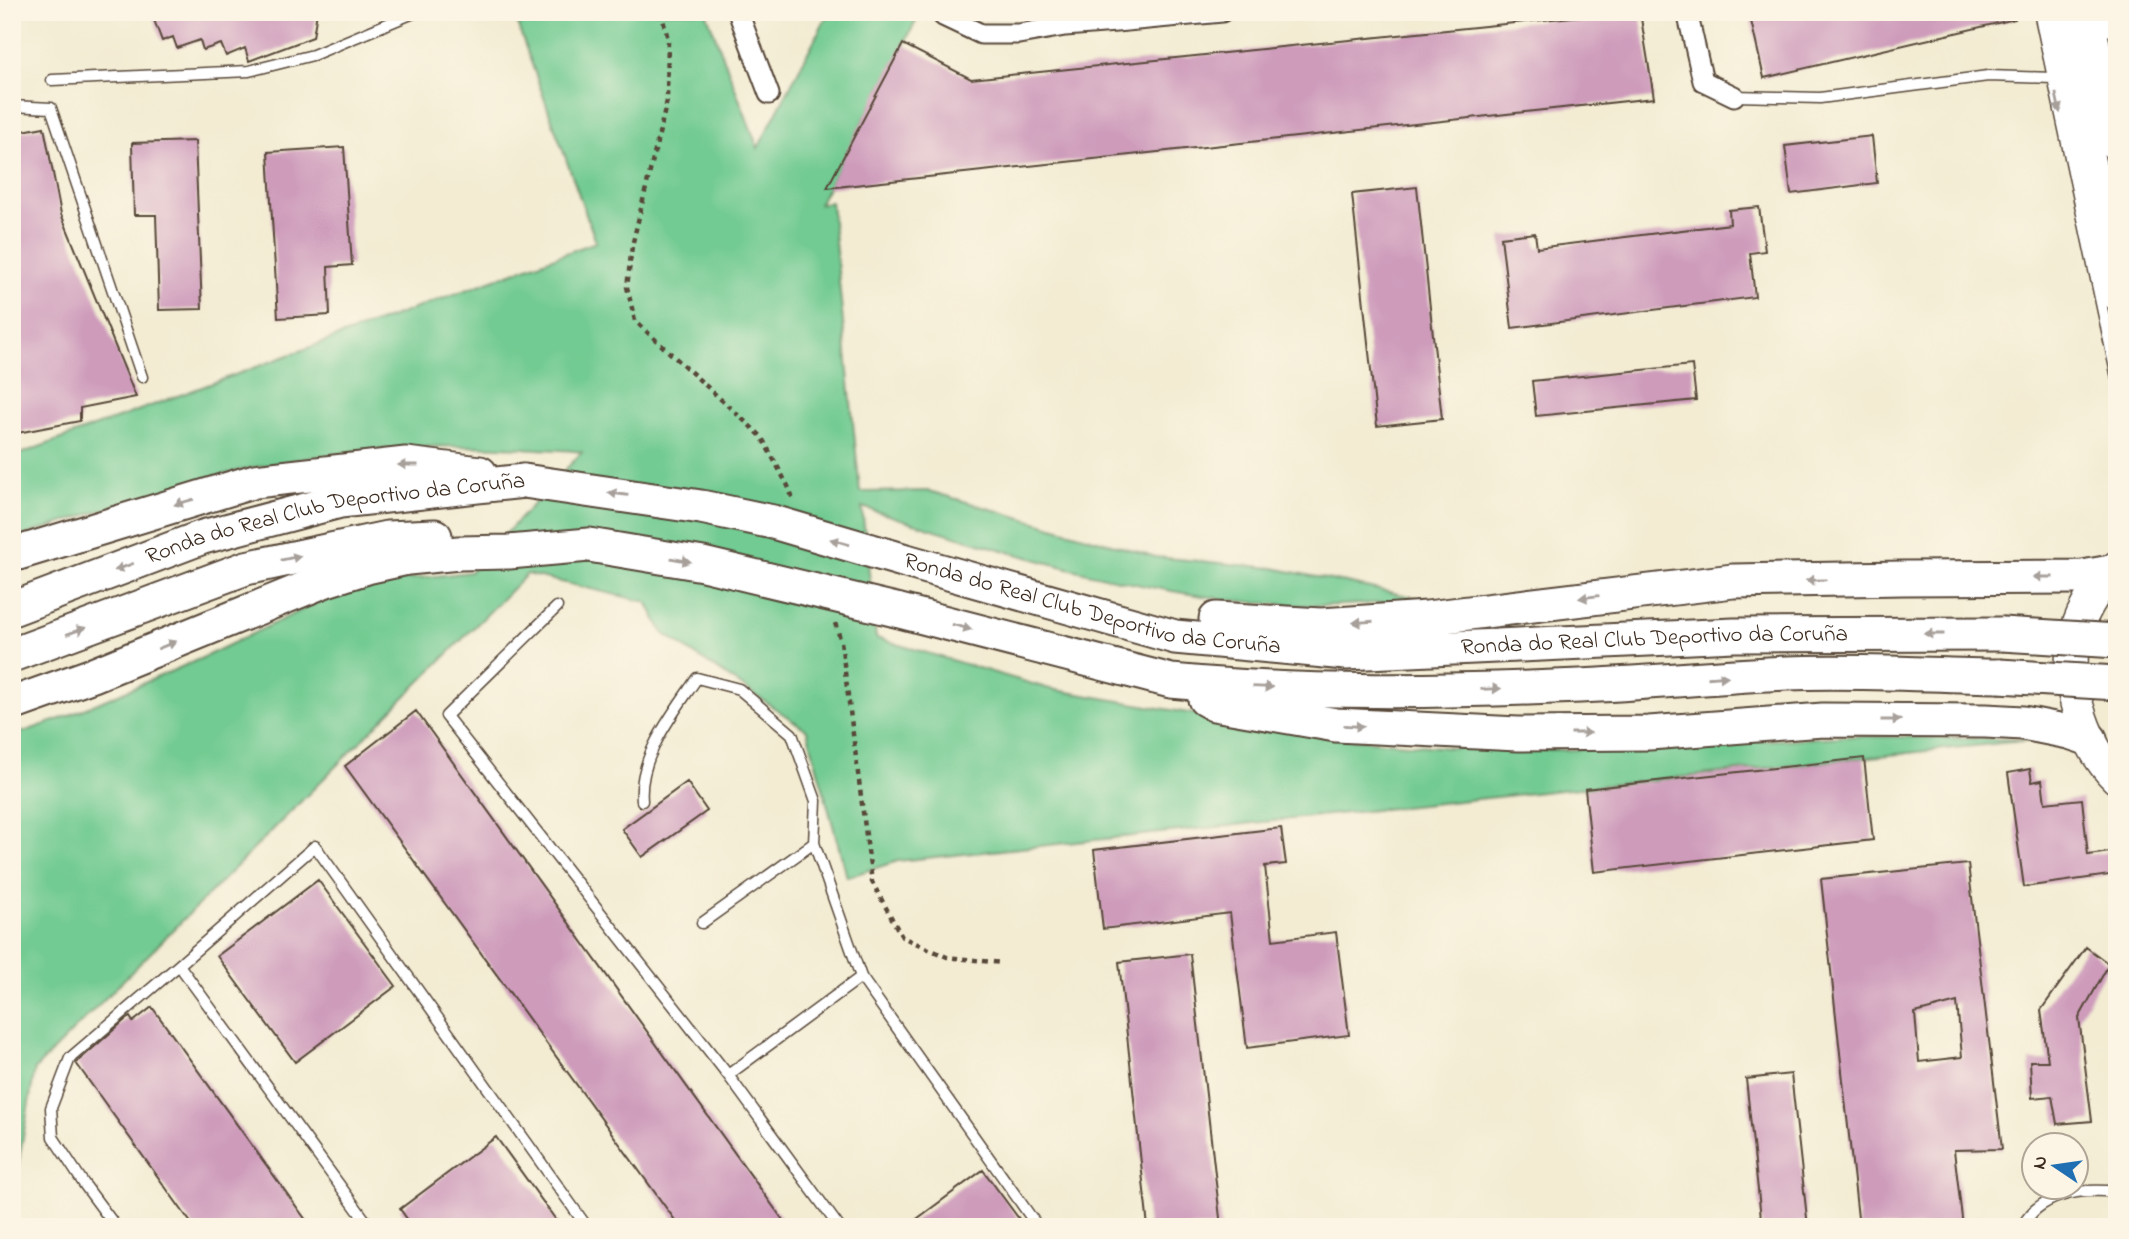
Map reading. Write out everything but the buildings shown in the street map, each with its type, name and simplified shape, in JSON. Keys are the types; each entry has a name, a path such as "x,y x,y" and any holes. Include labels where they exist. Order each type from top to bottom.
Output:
{"highway":[{"path":"12,555 255,481 406,464 524,481"},
{"name":"Ronda do Real Club Deportivo da Coruña","path":"12,609 203,537 340,501 524,481 713,509 773,522 1175,637 1346,653 1734,635 2002,634 2117,641"},
{"path":"12,565 114,523"},
{"name":"Ronda do Real Club Deportivo da Coruña","path":"12,655 246,568 387,538 482,534 589,545 703,564 896,610 1171,681 1338,690 1457,690 1582,686 1790,673 1999,676 2117,683"},
{"path":"12,704 93,675 326,580 367,567 408,558 459,552 509,552 589,545"},
{"path":"1067,607 1321,625 1427,618 1733,581 2083,577 2114,570"},
{"path":"12,725 68,697 93,675"},
{"path":"1171,681 1214,704 1336,725 1518,734 1649,733 1822,720 1986,721 2023,723 2090,739"}],"main road":[{"path":"2057,12 2117,294"},
{"path":"2086,12 2117,145"},
{"path":"2115,12 2117,22"},
{"path":"2114,570 2090,600 2081,618 2073,648 2072,673 2078,712 2105,766 2117,778"}],"street":[{"path":"738,12 768,94"},
{"path":"943,16 981,34 1019,34 1115,17 1222,12"},
{"path":"1687,12 1703,81 1734,96"}],"lane":[{"path":"52,80 249,71 313,55 416,12"},
{"path":"2039,12 2117,378"},
{"path":"1734,96 1820,98 1989,76 2053,78"},
{"path":"12,106 51,108 142,377"},
{"path":"557,607 446,716 728,1075 839,1227"},
{"path":"642,801 641,785 651,754 697,678 739,689 792,734 816,801 814,843 861,977 1038,1227"},
{"path":"702,923 814,843"},
{"path":"116,1227 53,1137 51,1108 70,1058 315,846 586,1227"},
{"path":"179,965 370,1227"},
{"path":"728,1075 861,977"},
{"path":"2021,1227 2036,1209 2065,1194 2097,1190 2117,1192"}],"green space":[{"path":"513,12 706,12 758,148 829,12 921,12 819,204 831,202 860,492 929,491 1156,557 1273,568 1423,599 1291,605 1182,593 1074,570 862,507 876,638 1050,689 1321,736 1450,748 1567,750 1858,736 2029,740 898,861 847,877 807,730 663,633 647,602 527,574 35,1069 12,1199 12,736 63,718 202,658 333,595 376,583 470,572 582,452 523,448 419,447 281,462 188,484 12,539 12,457 596,242"}]}
